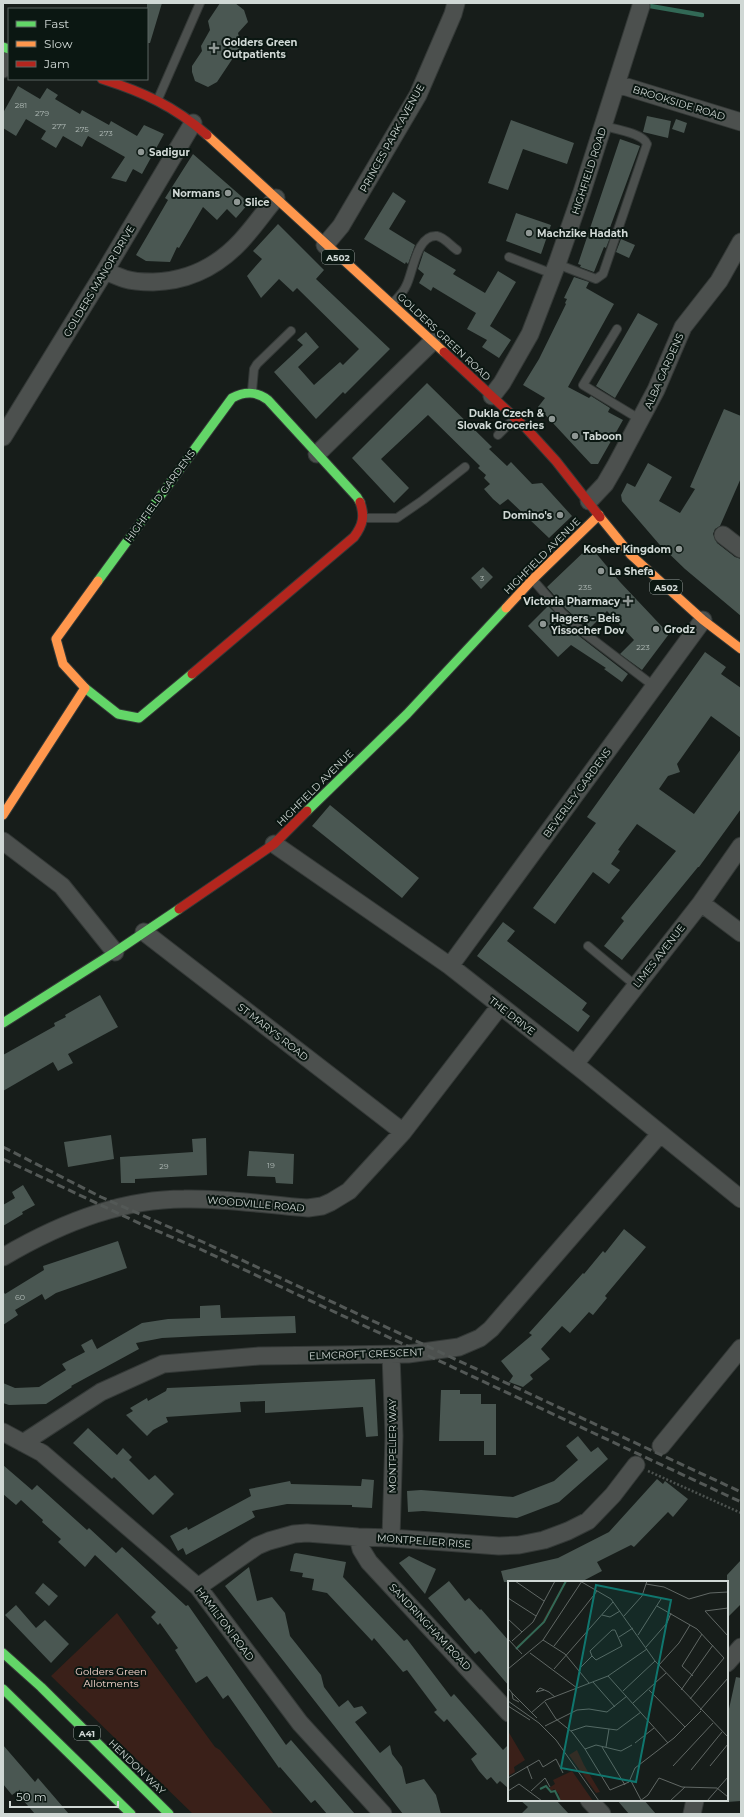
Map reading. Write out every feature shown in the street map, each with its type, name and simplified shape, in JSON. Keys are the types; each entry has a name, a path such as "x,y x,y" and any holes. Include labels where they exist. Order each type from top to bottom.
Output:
{"main road":[{"name":"GOLDERS GREEN ROAD","path":"105,80 136,90 158,100 193,123 515,418 556,461 640,563 703,620 741,649"},
{"name":"HIGHFIELD GARDENS","path":"252,392 246,392 232,398 56,639 63,664 85,688 118,714 139,718 354,537 364,518"},
{"path":"252,392 262,395 268,400 357,497 364,510 364,518"},
{"name":"HIGHFIELD AVENUE","path":"4,1020 115,952 274,844 407,714 532,580 599,515"},
{"path":"3,815 85,688"},
{"name":"HENDON WAY","path":"3,1653 40,1687 170,1814"},
{"name":"A41","path":"3,1689 130,1814"}],"street":[{"name":"PRINCES PARK AVENUE","path":"325,245 341,226 418,95 453,14 456,3"},
{"name":"HIGHFIELD ROAD","path":"492,396 502,383 530,334 555,269 604,126 641,6"},
{"path":"3,69 8,59"},
{"name":"BROOKSIDE ROAD","path":"616,84 741,122"},
{"name":"GOLDERS MANOR DRIVE","path":"3,437 106,271 193,123"},
{"path":"106,271 126,280 145,282 166,282 188,278 205,270 240,242 276,198"},
{"name":"ALBA GARDENS","path":"589,501 605,484 641,420 656,390 683,327 696,308 719,281 741,242"},
{"path":"317,454 432,342"},
{"path":"723,535 741,549"},
{"name":"BEVERLEY GARDENS","path":"450,966 703,620"},
{"path":"3,841 62,886 115,952"},
{"name":"THE DRIVE","path":"274,844 450,966 575,1064 741,1199"},
{"name":"LIMES AVENUE","path":"575,1064 702,903 741,846"},
{"path":"702,903 741,933"},
{"name":"ST MARY'S ROAD","path":"144,932 403,1132"},
{"name":"WOODVILLE ROAD","path":"3,1258 44,1236 74,1223 111,1209 131,1204 183,1199 308,1208 322,1206 341,1197 403,1132 500,1006"},
{"name":"ELMCROFT CRESCENT","path":"23,1443 100,1392 163,1364 259,1356 391,1355 448,1350 470,1344 491,1329 660,1134"},
{"path":"661,1446 741,1348"},
{"name":"MONTPELIER WAY","path":"391,1355 394,1436 391,1538"},
{"name":"HAMILTON ROAD","path":"3,1432 42,1453 198,1587 300,1723 383,1814"},
{"name":"MONTPELIER RISE","path":"198,1587 257,1546 294,1534 307,1533 499,1546 519,1545 544,1540 568,1531 588,1521 613,1495 636,1465"},
{"name":"SANDRINGHAM ROAD","path":"358,1537 361,1549 369,1562 508,1712"},
{"path":"728,1662 741,1648"},
{"path":"590,1801 602,1814"}],"lane":[{"path":"158,100 200,3"},
{"path":"509,257 596,279 603,274 647,144 646,140 640,136 604,126"},
{"path":"392,304 407,285 418,250 425,240 435,236 441,238 457,250"},
{"path":"617,329 583,385 641,420"},
{"path":"252,392 254,369 257,364 290,331"},
{"path":"498,435 515,418"},
{"path":"364,518 397,518 465,467"},
{"path":"532,580 562,613 655,687"},
{"path":"588,946 636,986"}],"path":[{"path":"653,1474 741,1512"}],"green space":[{"name":"Golders Green Allotments","path":"117,1613 215,1747 220,1750 274,1814 193,1814 51,1676"}],"building":[{"path":"147,3 162,3 150,43 148,43"},
{"path":"220,3 235,3 244,10 248,22 238,33 241,46 217,82 208,87 195,81 192,66 202,51 201,46 210,30 208,21"},
{"path":"18,86 40,99 47,88 58,95 55,99 80,114 82,110 109,125 111,121 137,136 144,125 164,134 142,174 133,169 126,182 111,178 125,157 88,136 82,147 63,136 56,148 41,139 46,131 26,119 16,136 3,128 3,113"},
{"path":"647,116 671,121 668,138 643,132"},
{"path":"676,119 687,123 684,133 672,129"},
{"path":"511,120 574,143 567,164 523,149 508,190 488,183"},
{"path":"620,139 640,146 608,233 611,235 606,248 604,247 594,272 580,267 581,265 578,264"},
{"path":"193,154 249,203 236,218 227,209 217,220 203,207 179,248 177,247 170,262 146,261 136,255 168,200 165,198"},
{"path":"393,192 406,201 389,229 415,245 408,264 406,262 405,264 364,239"},
{"name":"Machzike Hadath","path":"516,213 551,225 541,254 506,241"},
{"path":"278,224 324,270 316,279 390,349 345,394 343,392 316,419 274,372 303,345 297,340 306,332 319,347 298,367 314,385 340,362 343,365 359,349 297,288 293,292 279,279 261,298 247,276 262,259 253,251"},
{"path":"621,239 635,245 629,258 616,252"},
{"path":"424,251 456,270 453,274 485,293 498,271 516,282 490,326 511,340 499,358 482,347 487,340 467,329 476,313 433,287 431,291 419,283 424,274 418,269"},
{"path":"574,277 589,282 586,288 614,304 568,387 589,398 591,396 610,408 608,412 623,420 598,464 591,464 538,407 545,398 523,385 539,359 566,304 567,299 564,298"},
{"path":"638,313 658,324 615,398 596,386"},
{"path":"427,383 492,447 489,449 507,466 511,462 532,484 542,483 572,516 549,538 508,499 500,505 493,499 484,489 490,484 484,478 486,475 478,468 480,466 428,415 381,459 409,488 394,503 352,458"},
{"path":"724,409 741,416 741,478 720,526 715,529 713,534 717,543 735,557 741,559 741,616 685,569 659,544 622,501 621,495 627,483 635,487 648,463 672,477 659,501 680,513 695,489 690,487"},
{"path":"590,546 620,582 669,634 642,670 620,654 634,640 607,611 589,629 566,609 547,587"},
{"path":"483,567 493,577 481,589 471,578"},
{"path":"548,606 579,636 628,674 622,682 604,669 606,668 571,645 558,657 528,626"},
{"path":"705,652 726,667 721,674 741,688 741,738 711,716 677,764 680,772 668,776 659,789 694,814 741,749 741,809 699,867 622,960 604,946 624,921 621,918 676,851 637,824 618,850 620,851 611,864 620,870 609,884 593,872 555,924 533,908 596,823 587,817"},
{"path":"330,805 419,878 402,898 312,826"},
{"path":"503,922 515,931 507,941 587,1003 582,1010 590,1016 578,1032 477,956"},
{"path":"100,995 118,1027 68,1054 73,1063 58,1071 53,1062 3,1091 3,1055 55,1026 54,1023 66,1017 65,1015"},
{"path":"111,1135 114,1159 68,1167 64,1142"},
{"path":"206,1138 207,1175 135,1179 135,1183 121,1183 120,1157 193,1152 192,1139"},
{"path":"249,1151 294,1154 293,1184 276,1183 275,1177 247,1176"},
{"path":"23,1185 35,1205 22,1212 23,1214 3,1226 3,1205 15,1198 12,1192"},
{"path":"624,1229 646,1247 605,1296 607,1298 593,1315 589,1312 570,1333 562,1326 541,1349 550,1359 530,1375 533,1379 523,1387 509,1382 513,1376 501,1361 532,1335 529,1333 583,1273 584,1274 603,1251 605,1253"},
{"path":"118,1241 127,1268 56,1293 45,1300 42,1294 15,1310 18,1315 3,1325 3,1291 5,1294 44,1270 43,1266"},
{"path":"220,1305 221,1318 295,1316 296,1333 162,1338 136,1343 139,1349 71,1386 72,1387 46,1404 9,1405 3,1403 3,1383 15,1388 39,1387 66,1370 62,1364 85,1352 81,1345 92,1339 97,1349 142,1323 168,1319 200,1318 200,1306"},
{"path":"375,1379 378,1436 366,1437 363,1407 265,1413 265,1401 240,1402 241,1412 166,1417 168,1422 153,1430 147,1436 126,1415 133,1411 130,1408 147,1398 148,1401 166,1391 167,1388"},
{"path":"441,1390 460,1390 460,1394 481,1394 481,1404 496,1404 496,1455 484,1455 484,1441 439,1441"},
{"path":"88,1428 117,1455 123,1448 132,1457 129,1460 149,1480 155,1475 174,1494 153,1515 114,1477 112,1479 73,1443"},
{"path":"578,1436 591,1452 598,1447 608,1459 559,1502 517,1518 423,1511 408,1512 407,1491 421,1490 513,1497 554,1481 578,1460 566,1446"},
{"path":"3,1465 32,1490 37,1485 87,1530 89,1528 116,1553 122,1547 186,1606 188,1605 286,1745 291,1740 355,1814 327,1814 315,1800 311,1803 280,1767 279,1768 228,1695 223,1699 207,1676 196,1683 175,1650 178,1648 160,1623 158,1625 151,1617 156,1612 95,1555 85,1567 58,1542 61,1539 21,1500 16,1505 3,1494"},
{"path":"362,1479 374,1480 372,1508 352,1507 352,1505 287,1504 252,1511 255,1517 186,1555 183,1548 178,1551 170,1536 187,1527 188,1530 251,1496 249,1489 290,1481 291,1484 361,1486"},
{"path":"657,1479 663,1484 665,1481 688,1499 673,1517 668,1512 634,1547 631,1545 597,1562 602,1571 583,1581 504,1582 501,1571 558,1558 609,1532"},
{"path":"296,1553 346,1562 343,1577 404,1641 407,1639 451,1697 454,1694 503,1750 508,1745 508,1788 500,1781 497,1784 491,1777 487,1780 479,1771 471,1759 477,1754 447,1719 444,1722 434,1712 437,1710 407,1670 403,1672 374,1638 372,1641 327,1593 312,1590 314,1579 302,1577 303,1573 290,1571 294,1554"},
{"path":"409,1556 436,1569 425,1594 399,1563"},
{"path":"741,1560 741,1604 728,1617 728,1581 727,1575"},
{"path":"249,1567 257,1601 272,1597 285,1613 290,1636 321,1675 324,1687 339,1707 348,1700 354,1708 362,1706 367,1713 355,1722 380,1753 390,1745 392,1754 402,1767 406,1784 424,1779 436,1795 441,1814 403,1814 225,1586"},
{"path":"449,1581 465,1601 469,1598 480,1610 481,1609 508,1640 508,1685 479,1651 475,1654 428,1598"},
{"path":"43,1583 58,1596 49,1606 35,1593"},
{"path":"16,1605 36,1628 45,1620 69,1644 51,1663 5,1615"},
{"path":"736,1677 741,1678 741,1801 727,1802 728,1801 728,1713"},
{"path":"3,1745 35,1782 38,1778 69,1814 35,1814 16,1792 12,1795 3,1784"},
{"path":"521,1801 557,1801 569,1814 521,1814 528,1807"},
{"path":"618,1801 645,1801 656,1814 629,1814"}],"waterway":[{"path":"650,6 702,15"}],"railway":[{"path":"3,1147 101,1197 203,1242 741,1492"},
{"path":"3,1159 143,1225 200,1249 741,1502"}],"traffic: fast":[{"path":"3,47 8,49"},
{"path":"98,581 232,398 241,394 255,394 268,400 360,502"},
{"path":"307,811 407,714 506,608"},
{"path":"85,688 118,714 139,718 192,674"},
{"path":"3,1023 115,952 179,909"},
{"path":"3,1653 41,1687 169,1814"},
{"path":"3,1689 131,1814"}],"traffic: slow":[{"path":"207,135 444,352"},
{"path":"506,608 532,580 599,515"},
{"path":"600,517 631,555 703,620 741,649"},
{"path":"3,815 85,688 63,664 56,639 98,581"}],"traffic: jam":[{"path":"105,80 131,89 158,101 195,125 207,135"},
{"path":"444,352 526,428 556,461 600,517"},
{"path":"192,674 354,537 361,524 363,516 360,502"},
{"path":"179,909 274,844 307,811"}],"place":[{"name":"Golders Green Outpatients","path":"214,48"},
{"name":"Sadigur","path":"141,152"},
{"name":"Normans","path":"228,193"},
{"name":"Slice","path":"237,202"},
{"name":"Machzike Hadath","path":"529,233"},
{"name":"Dukla Czech & Slovak Groceries","path":"552,419"},
{"name":"Taboon","path":"575,436"},
{"name":"Domino's","path":"560,515"},
{"name":"Kosher Kingdom","path":"679,549"},
{"name":"La Shefa","path":"601,571"},
{"name":"Victoria Pharmacy","path":"628,601"},
{"name":"Hagers - Beis Yissocher Dov","path":"543,624"},
{"name":"Grodz","path":"656,629"}]}
